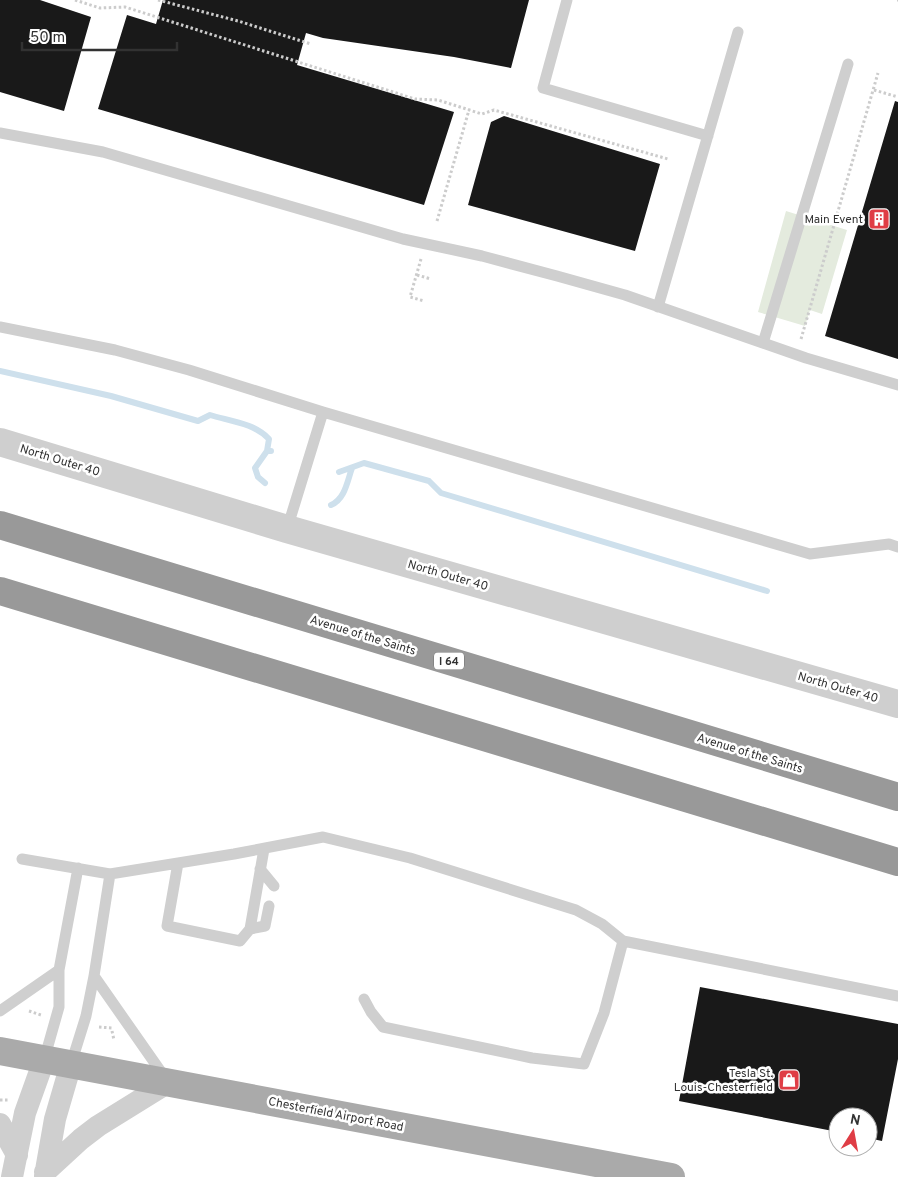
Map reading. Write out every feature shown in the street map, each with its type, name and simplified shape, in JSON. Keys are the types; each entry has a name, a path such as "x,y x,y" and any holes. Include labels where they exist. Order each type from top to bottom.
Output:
{"highway":[{"name":"Avenue of the Saints","path":"0,525 898,797"},
{"path":"0,591 898,862"}],"main road":[{"name":"Chesterfield Airport Road","path":"0,1051 671,1177"}],"street":[{"name":"North Outer 40","path":"0,442 287,529 898,704"},
{"path":"12,1177 25,1113 44,1060"},
{"path":"45,1174 55,1119 71,1064"},
{"path":"45,1174 80,1139 169,1082"},
{"path":"0,1124 16,1155"}],"lane":[{"path":"567,0 544,88 708,136"},
{"path":"658,307 738,32"},
{"path":"763,343 848,64"},
{"path":"0,133 103,152 403,239 482,256 557,276 658,307 797,355 898,385"},
{"path":"0,327 114,350 189,370 324,412 810,554 889,544 898,547"},
{"path":"287,529 324,412"},
{"path":"22,858 110,874 322,837 410,858 576,910 602,924 623,941 898,996"},
{"path":"178,863 167,926 240,941 250,929 264,848"},
{"path":"44,1060 59,1007 59,970 78,868"},
{"path":"260,869 274,886"},
{"path":"71,1064 86,1016 110,874"},
{"path":"250,929 265,926 269,906"},
{"path":"364,999 371,1012 383,1027 532,1058 584,1064 604,1013 623,941"},
{"path":"0,1011 59,970"},
{"path":"94,976 169,1082"}],"path":[{"path":"75,0 100,8 125,7 415,99 438,100 482,114 494,110 668,159"},
{"path":"158,0 238,21 311,44"},
{"path":"797,355 878,74"},
{"path":"874,90 898,97"},
{"path":"437,221 469,110"},
{"path":"422,256 410,297 424,301"},
{"path":"417,275 431,279"},
{"path":"26,1010 41,1015"},
{"path":"98,1027 111,1028 116,1025"}],"shaded area":[{"path":"786,211 847,230 822,314 810,310 805,326 758,312"}],"building":[{"path":"0,0 40,0 91,17 64,111 0,92"},
{"path":"163,0 529,0 511,68 454,57 323,38 306,33 297,65 454,112 424,205 98,109 127,15 156,24"},
{"name":"Main Event","path":"895,101 898,102 898,359 825,336"},
{"path":"504,116 660,164 635,251 468,205 491,122"},
{"name":"Tesla St. Louis-Chesterfield","path":"700,987 898,1024 898,1059 882,1141 878,1140 878,1107 828,1107 828,1130 679,1101"}],"waterway":[{"path":"0,371 111,396 198,421 210,415 241,423 256,429 269,439 267,451 271,451"},
{"path":"265,483 258,477 255,468 267,451"},
{"path":"339,472 364,463 429,481 441,493 767,591"},
{"path":"331,505 342,494 352,468"}],"place":[{"name":"Main Event","path":"879,219"},
{"name":"Tesla St. Louis-Chesterfield","path":"789,1080"}]}
